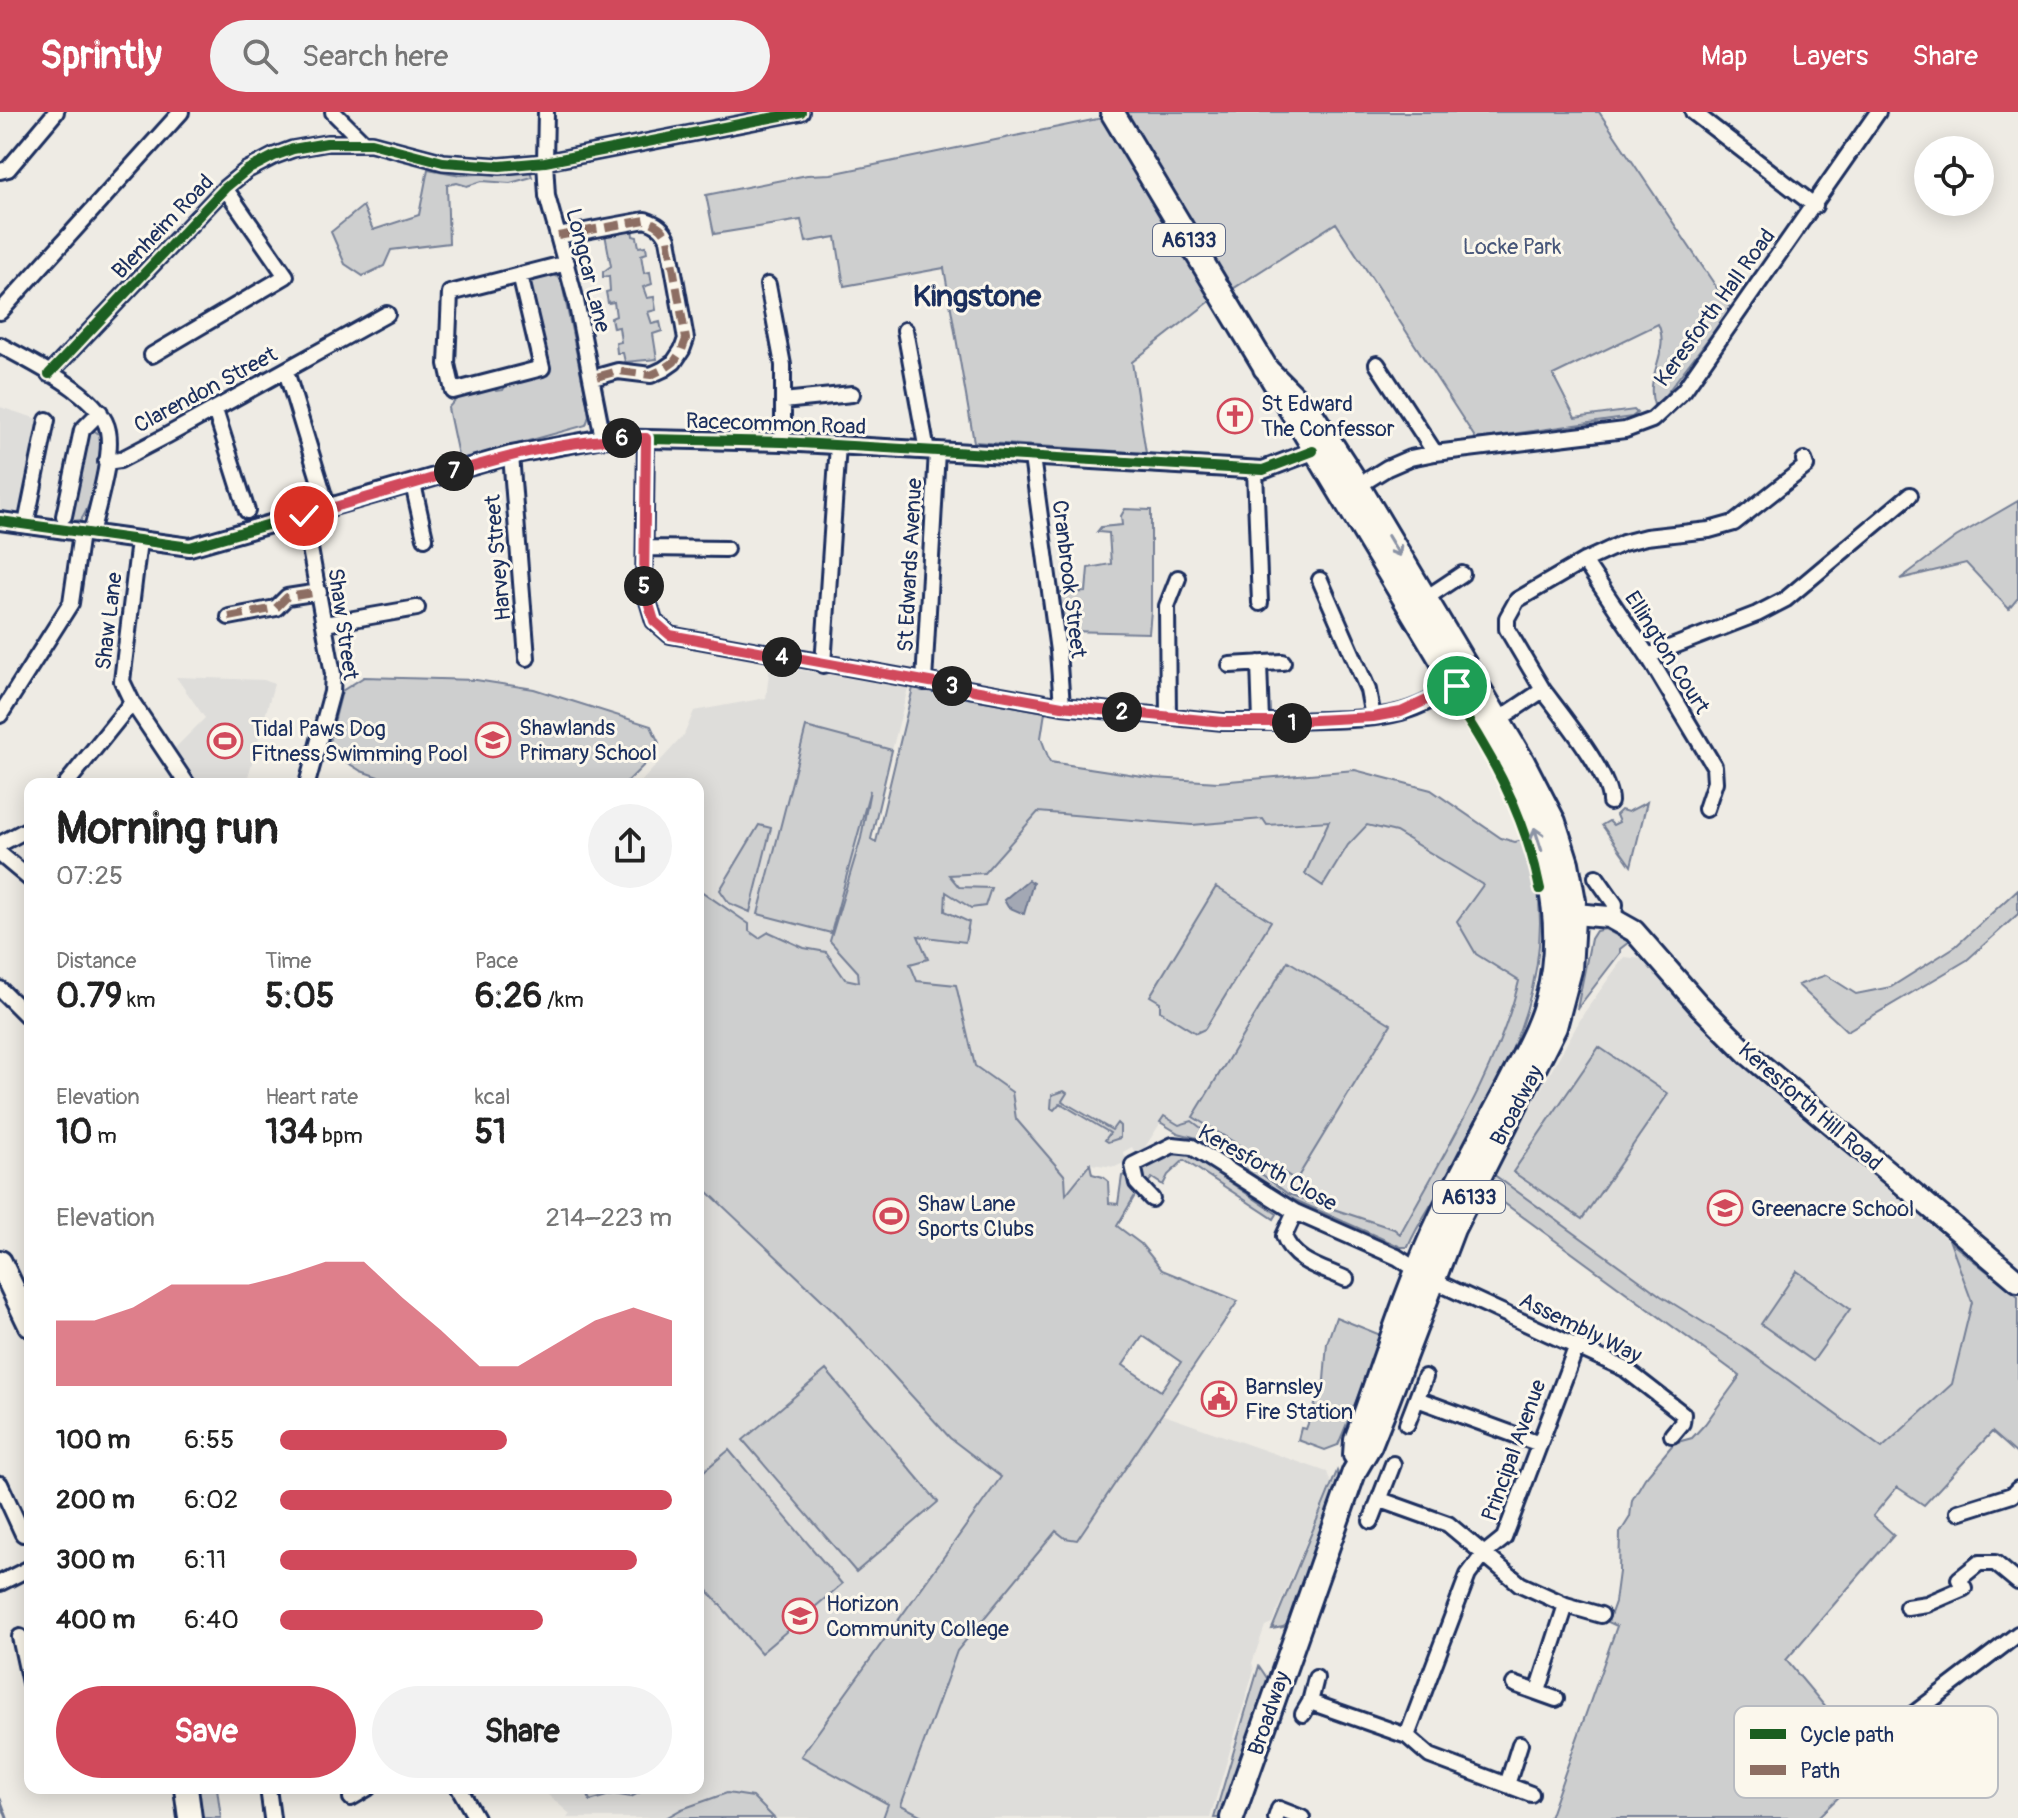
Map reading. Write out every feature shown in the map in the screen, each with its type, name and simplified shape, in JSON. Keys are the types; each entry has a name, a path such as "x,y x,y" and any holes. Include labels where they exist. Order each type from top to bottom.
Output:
{"highway":[{"name":"A6133","path":"1112,112 1265,368 1348,487 1491,724 1532,821 1566,918"},
{"name":"A6133","path":"1348,487 1426,598 1465,681"},
{"name":"Broadway","path":"1232,1818 1354,1472 1356,1440 1424,1275 1457,1182 1532,1040 1547,1001 1566,918"},
{"path":"0,1262 24,1312"},
{"path":"187,1794 190,1818"}],"main road":[{"name":"Keresforth Hill Road","path":"1566,918 1596,914 1634,931 1699,1005 1748,1054 2018,1281"}],"street":[{"path":"0,171 8,169 56,112"},
{"path":"0,312 181,112"},
{"path":"333,112 364,143"},
{"name":"Longcar Lane","path":"546,112 547,196 567,263 603,438"},
{"name":"Blenheim Road","path":"49,374 225,188 247,170 293,149 327,143 364,143 467,165 545,162 801,112"},
{"path":"1693,112 1815,206"},
{"name":"Keresforth Hall Road","path":"1348,487 1368,472 1410,458 1625,430 1652,420 1684,390 1878,112"},
{"path":"152,355 286,276 225,188"},
{"path":"558,236 645,220 664,230 668,239 686,339 682,350 674,362 651,375 618,371 593,378"},
{"path":"520,275 542,368 453,391 447,364 450,293 520,275 567,263"},
{"path":"768,285 783,365 783,442"},
{"name":"Clarendon Street","path":"106,462 120,460 215,410 387,314"},
{"name":"St Edwards Avenue","path":"905,330 932,451 924,682"},
{"path":"0,345 91,402 100,412 109,434 106,462 71,603 0,715"},
{"path":"1377,364 1435,453"},
{"path":"286,371 328,509"},
{"path":"783,401 837,403 852,394"},
{"path":"215,410 247,511"},
{"path":"64,516 82,430 100,412"},
{"path":"26,524 47,420"},
{"name":"Racecommon Road","path":"0,521 190,547 511,455 603,438 783,442 1255,470 1290,461 1319,442"},
{"path":"646,438 644,588 654,621 670,635 1062,706 1223,722 1373,717 1414,708 1465,681"},
{"path":"823,665 838,445"},
{"name":"Harvey Street","path":"511,455 527,658"},
{"name":"Cranbrook Street","path":"1032,457 1058,651 1062,706"},
{"path":"1610,802 1607,786 1595,764 1510,639 1507,618 1517,600 1584,561 1634,540 1709,530 1734,523 1806,466 1804,460"},
{"path":"1255,470 1260,603"},
{"path":"413,484 425,538"},
{"path":"1648,656 1757,614 1786,599 1867,536 1910,495"},
{"name":"Shaw Street","path":"304,516 333,674 332,692 309,778"},
{"name":"Shaw Lane","path":"139,541 122,681 132,702 183,778"},
{"path":"646,548 726,549"},
{"name":"Ellington Court","path":"1584,561 1648,656 1714,766 1715,782 1705,811"},
{"path":"1426,598 1462,574"},
{"path":"1168,717 1167,606 1178,578"},
{"path":"1320,580 1333,595 1368,690 1373,717"},
{"path":"229,617 276,608 287,597 319,592"},
{"path":"325,624 417,608"},
{"path":"1230,665 1283,662"},
{"path":"1259,663 1261,722"},
{"path":"1491,724 1543,690"},
{"path":"71,778 132,702"},
{"path":"0,844 24,831"},
{"path":"0,854 24,874"},
{"path":"1596,877 1615,904 1614,920"},
{"path":"0,989 24,1013"},
{"name":"Keresforth Close","path":"1152,1199 1137,1183 1133,1165 1173,1145 1192,1147 1295,1212 1397,1257 1424,1275"},
{"path":"1295,1212 1284,1236 1289,1250 1305,1261 1346,1279"},
{"name":"Assembly Way","path":"1424,1275 1625,1369 1683,1414 1682,1423 1672,1435"},
{"name":"Principal Avenue","path":"1407,1736 1468,1575 1483,1555 1504,1538 1537,1443 1576,1348"},
{"path":"1407,1424 1425,1377"},
{"path":"1417,1399 1537,1443"},
{"path":"1371,1521 1393,1464"},
{"path":"0,1484 23,1534"},
{"path":"1958,1512 2012,1495 2018,1489"},
{"path":"1381,1500 1448,1524 1520,1584 1566,1605 1601,1615"},
{"path":"1907,1607 1927,1604 1964,1588 1959,1579 1979,1563 1995,1563 2018,1582"},
{"path":"0,1583 24,1571"},
{"path":"1538,1691 1566,1605"},
{"path":"1924,1706 2018,1634"},
{"path":"20,1637 24,1653"},
{"path":"1316,1678 1307,1708 1407,1736 1430,1756 1531,1794"},
{"path":"1514,1684 1556,1699"},
{"path":"1507,1785 1520,1744"},
{"path":"269,1794 272,1818"},
{"path":"464,1794 476,1818"},
{"path":"1276,1818 1279,1809 1302,1818"}],"shaded area":[{"path":"0,407 41,420 23,519 0,516"},
{"path":"770,665 908,688 887,770 873,775 861,838 830,941 859,972 859,982 845,979 826,952 804,948 770,932 759,938 749,931 749,924 704,893 704,778 645,778 684,735 694,711 766,698"},
{"path":"176,677 264,680 274,684 248,778 189,778 171,752 205,718"},
{"path":"1037,811 1192,825 1357,813 1396,832 1484,886 1476,954 1520,981 1513,1009 1473,1101 1399,1234 1288,1194 1192,1121 1179,1125 1165,1116 1145,1147 1146,1151 1137,1156 1132,1147 1123,1152 1128,1161 1115,1167 1090,1164 1066,1195 887,1023 869,875 992,860"},
{"path":"1028,880 1033,883 1024,914 1008,907 1004,900"},
{"name":"Greenacre School","path":"1624,957 1642,959 1769,1086 1950,1242 1972,1302 1952,1384 1882,1448 1743,1347 1661,1296 1493,1174 1584,1013"},
{"name":"Horizon Community College","path":"706,1191 838,1315 950,1438 1001,1477 801,1755 889,1804 883,1818 567,1818 570,1814 547,1794 704,1794"},
{"path":"1161,1414 1327,1472 1331,1483 1272,1623 1265,1626 1210,1818 926,1818 900,1805 957,1651 1056,1530 1077,1540"}],"green space":[{"name":"Locke Park","path":"1124,112 1599,112 1731,309 1663,398 1654,405 1652,384 1661,344 1658,324 1553,375 1575,418 1634,410 1637,413 1632,417 1476,439 1336,223 1231,290"},
{"path":"1102,118 1213,299 1132,362 1146,453 974,442 944,268 844,286 836,237 806,242 801,220 714,234 706,195 807,175 831,174"},
{"path":"428,169 461,175 530,171 532,177 510,183 482,181 467,186 457,183 447,185 449,243 391,250 384,266 363,276 345,264 331,232 363,206 373,230 419,215"},
{"path":"632,229 639,247 646,246 647,253 641,255 644,273 650,272 652,284 643,287 647,298 654,297 656,310 648,312 652,324 660,322 662,331 653,334 657,359 625,362 623,353 617,353 616,343 621,342 619,327 613,328 611,318 616,316 614,302 608,303 606,292 610,291 609,276 603,277 603,272 611,266 605,234"},
{"path":"554,275 561,279 586,398 589,416 586,425 459,460 448,408 456,399 493,387 496,391 503,390 507,384 549,373 528,286 531,281"},
{"path":"93,430 102,436 96,480 86,511 81,520 74,521 70,518 88,433"},
{"path":"2018,501 2018,598 2009,609 1966,563 1900,579 1956,537"},
{"path":"1125,509 1151,510 1149,633 1066,631 1059,593 1086,592 1088,568 1111,564 1109,533 1097,532 1101,527 1122,525 1121,516"},
{"path":"364,677 476,680 534,689 651,726 659,743 651,758 631,778 381,778 361,771 327,750 342,691"},
{"path":"913,688 1045,712 1041,738 1050,762 1155,778 1218,782 1355,770 1431,790 1501,838 1515,842 1526,839 1538,886 1540,931 1535,975 1524,1018 1488,1102 1466,1143 1408,1247 1401,1247 1286,1196 1197,1138 1178,1133 1160,1122 1164,1116 1179,1125 1192,1121 1288,1194 1394,1229 1400,1234 1483,1079 1519,981 1476,954 1457,921 1483,885 1396,832 1367,825 1348,845 1323,886 1305,874 1329,821 1267,825 1263,819 1192,825 1038,812 984,873 949,875 959,887 991,888 985,906 971,908 946,892 945,911 969,922 965,942 918,936 928,959 910,964 917,981 956,985 975,1066 1012,1092 1016,1119 1065,1176 1066,1194 1090,1164 1092,1174 1108,1181 1109,1203 1118,1204 1122,1176 1127,1174 1129,1183 1137,1192 1117,1226 1141,1244 1162,1270 1238,1301 1077,1540 1065,1538 1056,1531 957,1651 901,1805 926,1818 883,1818 888,1804 801,1756 1001,1477 950,1438 838,1315 707,1191 704,1194 704,893 749,924 749,931 759,938 769,932 804,948 826,952 845,979 859,982 858,972 830,941 861,838 870,790 831,933 758,914 806,727 892,750 871,839 876,842","holes":["1143,1336 1181,1362 1161,1391 1123,1365"]},
{"path":"1647,802 1631,866 1602,825 1609,821 1613,825 1619,822 1616,815 1621,810 1628,812"},
{"path":"759,825 771,828 750,912 729,903 720,890"},
{"path":"1216,887 1271,921 1205,1029 1196,1033 1160,1011 1160,1002 1150,996"},
{"path":"2018,889 2018,914 1967,960 1847,1031 1798,985 1826,975 1856,994 1891,987 1956,946"},
{"path":"1605,929 1629,942 1620,949 1577,1009 1591,939 1596,931"},
{"path":"1288,961 1391,1024 1296,1180 1193,1117"},
{"path":"1599,1047 1668,1094 1582,1219 1513,1172"},
{"path":"1067,1093 1062,1101 1112,1130 1117,1123 1120,1138 1108,1142 1105,1140 1110,1133 1060,1103 1054,1110 1051,1108 1052,1095"},
{"path":"1173,1153 1188,1154 1277,1214 1274,1219 1184,1160 1168,1175 1163,1185 1152,1178 1145,1187 1140,1169"},
{"path":"1493,1174 1661,1296 1743,1347 1882,1448 1952,1384 1972,1302 1950,1242 2018,1296 2018,1455 1992,1432 1924,1505 1897,1487 1873,1516 1894,1535 1786,1660 1824,1706 1734,1706 1734,1798 1838,1798 1817,1818 1549,1818 1617,1626 1608,1622 1615,1602 1620,1533 1630,1517 1632,1500 1645,1478 1674,1443 1692,1438 1740,1376 1485,1189"},
{"path":"1797,1271 1850,1309 1813,1361 1761,1324"},
{"path":"1336,1317 1383,1336 1338,1445 1325,1450 1298,1440 1301,1428 1306,1429 1324,1380 1327,1343"},
{"path":"826,1370 938,1502 856,1572 743,1440"},
{"path":"729,1450 842,1584 761,1653 704,1586 704,1471"},
{"path":"1337,1471 1340,1480 1294,1620 1272,1629"},
{"path":"1259,1666 1269,1681 1225,1818 1214,1818"},
{"path":"727,1793 753,1797 774,1818 666,1818 682,1809"},
{"path":"199,1794 218,1794 221,1818 202,1818"},
{"path":"588,1794 613,1794 590,1801"}],"waterway":[{"path":"0,1799 7,1818"}],"marked path":[{"path":"558,236 645,220 659,227 668,239 686,339 682,350 674,362 651,375 618,371 593,378"},
{"path":"229,617 276,608 287,597 319,592"}],"cycle path":[{"path":"49,374 225,188 247,170 293,149 327,143 371,143 443,162 500,166 545,162 801,112"},
{"path":"0,521 190,547 511,455 603,438 783,442 1263,470 1313,451"},
{"path":"646,438 644,588 654,621 670,635 1062,706 1223,722 1292,724 1295,721 1372,716 1408,708 1445,693 1470,723 1501,778 1525,832 1540,889"}],"place":[{"name":"St Edward The Confessor","path":"1235,416"},
{"name":"Shawlands Primary School","path":"493,740"},
{"name":"Tidal Paws Dog Fitness Swimming Pool","path":"225,741"},
{"name":"Greenacre School","path":"1725,1208"},
{"name":"Shaw Lane Sports Clubs","path":"891,1216"},
{"name":"Barnsley Fire Station","path":"1219,1399"},
{"name":"Horizon Community College","path":"800,1616"}],"district":[{"name":"Kingstone","path":"977,296"}],"route":[{"path":"304,516 545,447 603,438 646,438 644,588 654,621 670,635 1062,706 1223,722 1292,724 1295,721 1373,717 1414,708 1457,686"}]}
